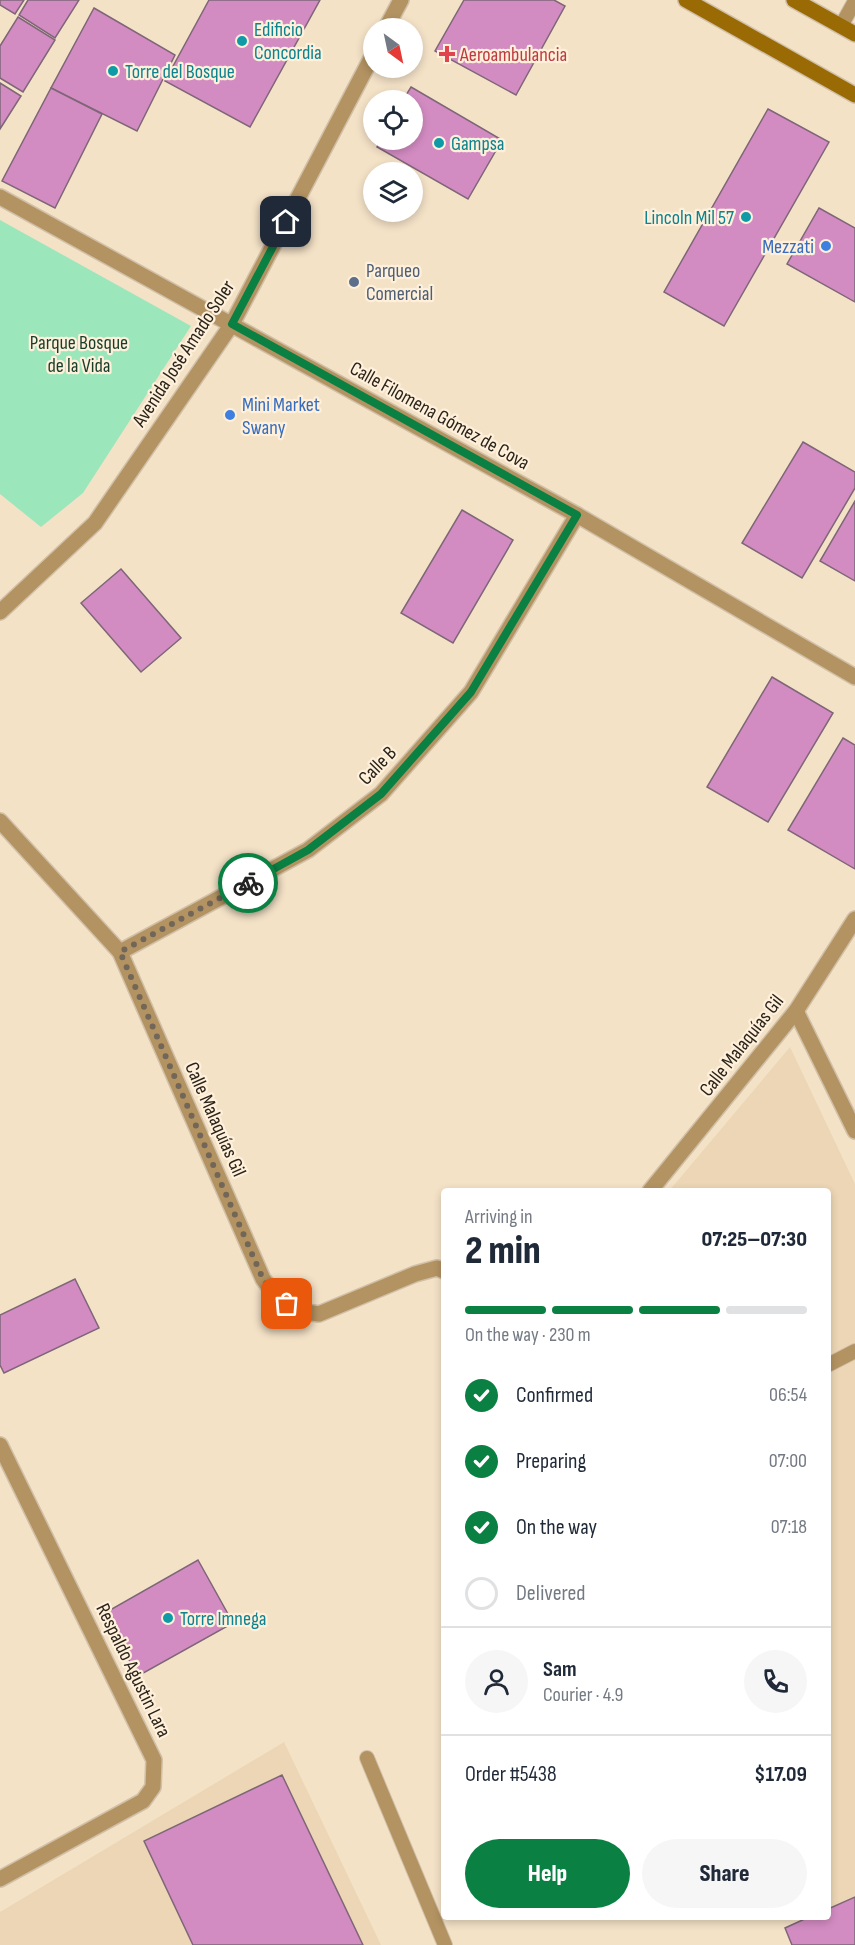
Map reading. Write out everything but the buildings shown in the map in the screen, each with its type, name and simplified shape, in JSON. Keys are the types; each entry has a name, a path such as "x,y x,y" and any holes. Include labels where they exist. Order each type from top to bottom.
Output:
{"main road":[{"path":"686,0 855,95"},
{"path":"794,0 855,34"}],"street":[{"path":"391,18 401,0"},
{"name":"Avenida José Amado Soler","path":"0,612 95,523 232,324 363,74"},
{"name":"Calle Filomena Gómez de Cova","path":"0,196 577,515 855,677"},
{"name":"Calle B","path":"120,952 308,850 381,794 471,692 577,515"},
{"name":"Calle Malaquías Gil","path":"0,821 120,952 263,1279 276,1296 299,1311 319,1314 415,1274 437,1268 441,1270"},
{"name":"Calle Malaquías Gil","path":"653,1188 796,1011 855,919"},
{"path":"796,1011 855,1131"},
{"name":"Respaldo Agustin Lara","path":"0,1445 154,1760 153,1787 143,1801 0,1879"}],"lane":[{"path":"841,26 855,1"},
{"path":"831,1363 855,1351"},
{"path":"367,1758 445,1945"}],"shaded area":[{"path":"790,1047 855,1184 855,1945 811,1945 801,1920 831,1920 831,1188 672,1188"},
{"path":"284,1742 381,1945 0,1945 0,1912"}],"green space":[{"name":"Parque Bosque de la Vida","path":"0,220 191,326 83,493 41,527 0,494"}],"way so far":[{"path":"248,883 120,952 263,1279 276,1296 287,1304"}],"place":[{"name":"Edificio Concordia","path":"242,41"},
{"name":"Aeroambulancia","path":"447,54"},
{"name":"Torre del Bosque","path":"113,71"},
{"name":"Gampsa","path":"439,143"},
{"name":"Lincoln Mil 57","path":"746,217"},
{"name":"Mezzati","path":"826,246"},
{"name":"Parqueo Comercial","path":"354,282"},
{"name":"Mini Market Swany","path":"230,415"},
{"name":"Torre Imnega","path":"168,1618"}],"route":[{"path":"248,883 308,850 381,794 471,692 577,515 232,324 286,222"}]}
